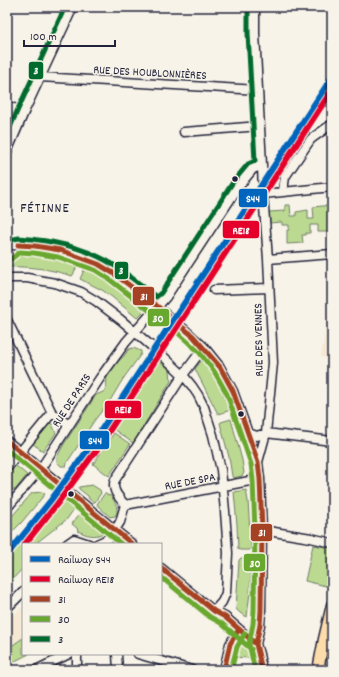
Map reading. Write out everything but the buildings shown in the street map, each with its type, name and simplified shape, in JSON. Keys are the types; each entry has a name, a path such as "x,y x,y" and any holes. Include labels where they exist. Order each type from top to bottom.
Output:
{"main road":[{"path":"317,668 332,605"}],"street":[{"path":"7,152 73,7"},
{"name":"RUE DES VENNES","path":"255,7 263,194 273,363 266,433 258,462 262,530 261,611 256,644 263,669"},
{"name":"RUE DES HOUBLONNIÈRES","path":"40,77 258,90"},
{"path":"7,107 25,110"},
{"path":"283,191 285,177 311,139 332,124"},
{"path":"184,132 260,126"},
{"name":"RUE DE PARIS","path":"8,504 41,468 100,378 134,331 166,297 239,186 253,169 262,165"},
{"path":"263,194 332,187"},
{"path":"7,245 51,248 67,252 98,264 113,273 157,306 193,336 220,367 233,391 258,462"},
{"path":"268,259 332,254"},
{"path":"7,278 27,278 55,283 81,292 96,301 134,331 183,375 192,386 204,407 215,442 221,470 228,554 226,593 222,602 214,611"},
{"path":"214,290 269,288"},
{"path":"7,320 52,413 69,425"},
{"path":"100,543 110,538 120,522 124,505 114,490 113,486 115,480 183,375 204,347"},
{"path":"7,468 52,413"},
{"path":"248,433 257,436 266,433 332,441"},
{"path":"7,441 131,543"},
{"name":"RUE DE SPA","path":"124,505 260,479"},
{"path":"262,530 332,543"},
{"path":"69,542 74,539 87,543"},
{"path":"162,569 256,644"},
{"path":"7,608 22,593"},
{"path":"224,670 230,644 239,629"},
{"path":"36,670 67,655"},
{"path":"77,655 78,670"},
{"path":"117,655 118,670"},
{"path":"141,655 192,670"}],"shaded area":[{"path":"329,306 332,306 332,360 321,357"},
{"path":"22,607 22,639 14,645 7,638 7,621"}],"green space":[{"path":"285,205 290,205 291,216 296,216 296,212 308,210 308,219 314,219 313,207 332,205 332,219 328,220 329,232 318,232 318,225 310,225 310,233 302,235 303,243 287,244 287,230 289,230 289,225 282,225 282,222 270,223 269,212 285,211"},
{"path":"15,255 46,258 77,266 72,276 40,268 7,267 7,258"},
{"path":"85,269 101,276 123,290 145,308 143,312 137,318 102,290 80,279"},
{"path":"133,348 141,351 141,354 111,399 94,421 66,466 61,466 57,462 57,457 64,444 96,395 106,389 107,376 117,362 129,349"},
{"path":"159,361 170,370 171,381 133,443 113,429"},
{"path":"201,361 210,370 222,391 229,410 228,411 218,414 195,369"},
{"path":"231,419 244,473 242,476 233,478 220,423"},
{"path":"50,423 52,424 56,433 43,451 33,443"},
{"path":"114,433 130,444 109,476 93,464"},
{"path":"15,465 27,475 15,490 13,490 7,488 7,475"},
{"path":"92,485 100,490 101,493 95,502 89,499 88,496 79,489 79,487"},
{"path":"246,490 251,548 250,550 240,550 238,549 234,492"},
{"path":"42,492 45,494 21,523 7,537 7,522 32,493"},
{"path":"105,493 111,496 115,503 117,511 115,516 110,517 97,504"},
{"path":"60,496 74,509 67,519 36,543 22,543 22,569 8,584 7,559"},
{"path":"80,513 83,513 103,529 103,533 100,535 90,535 78,531 72,524"},
{"path":"313,545 332,548 332,579 330,587 305,581"},
{"path":"241,558 251,558 250,592 247,617 236,609 239,560"},
{"path":"22,639 22,655 27,655 9,664 7,661 7,649"},
{"path":"237,643 248,646 253,653 257,665 254,666 250,658 230,657 233,646"}],"rail line":[{"name":"S44","path":"7,555 51,500 92,444 332,77"},
{"name":"RE18","path":"26,543 57,504 98,448 332,90"}],"transit line":[{"name":"3","path":"7,134 65,7"},
{"name":"3","path":"7,244 14,239 19,238 42,240 86,251 107,261 126,273 156,297 161,293 233,182 248,164 255,161 248,7"},
{"name":"31","path":"18,245 60,250 98,264 113,273 157,306 193,336 220,367 233,391 258,462 262,530 261,611 256,644 262,670"},
{"name":"30","path":"11,259 20,252 34,253 58,257 95,270 109,279 178,333 199,352 214,371 227,394 251,464 255,530 254,611 249,644 255,670"},
{"name":"31","path":"7,441 131,543"},
{"name":"30","path":"7,450 120,543"},
{"name":"31","path":"162,569 214,611 225,617 256,644"},
{"name":"30","path":"162,578 210,617 221,623 251,649"},
{"name":"31","path":"224,670 230,644 239,629"},
{"name":"30","path":"231,670 237,647 245,633"}],"district":[{"name":"FÉTINNE","path":"45,207"}]}
